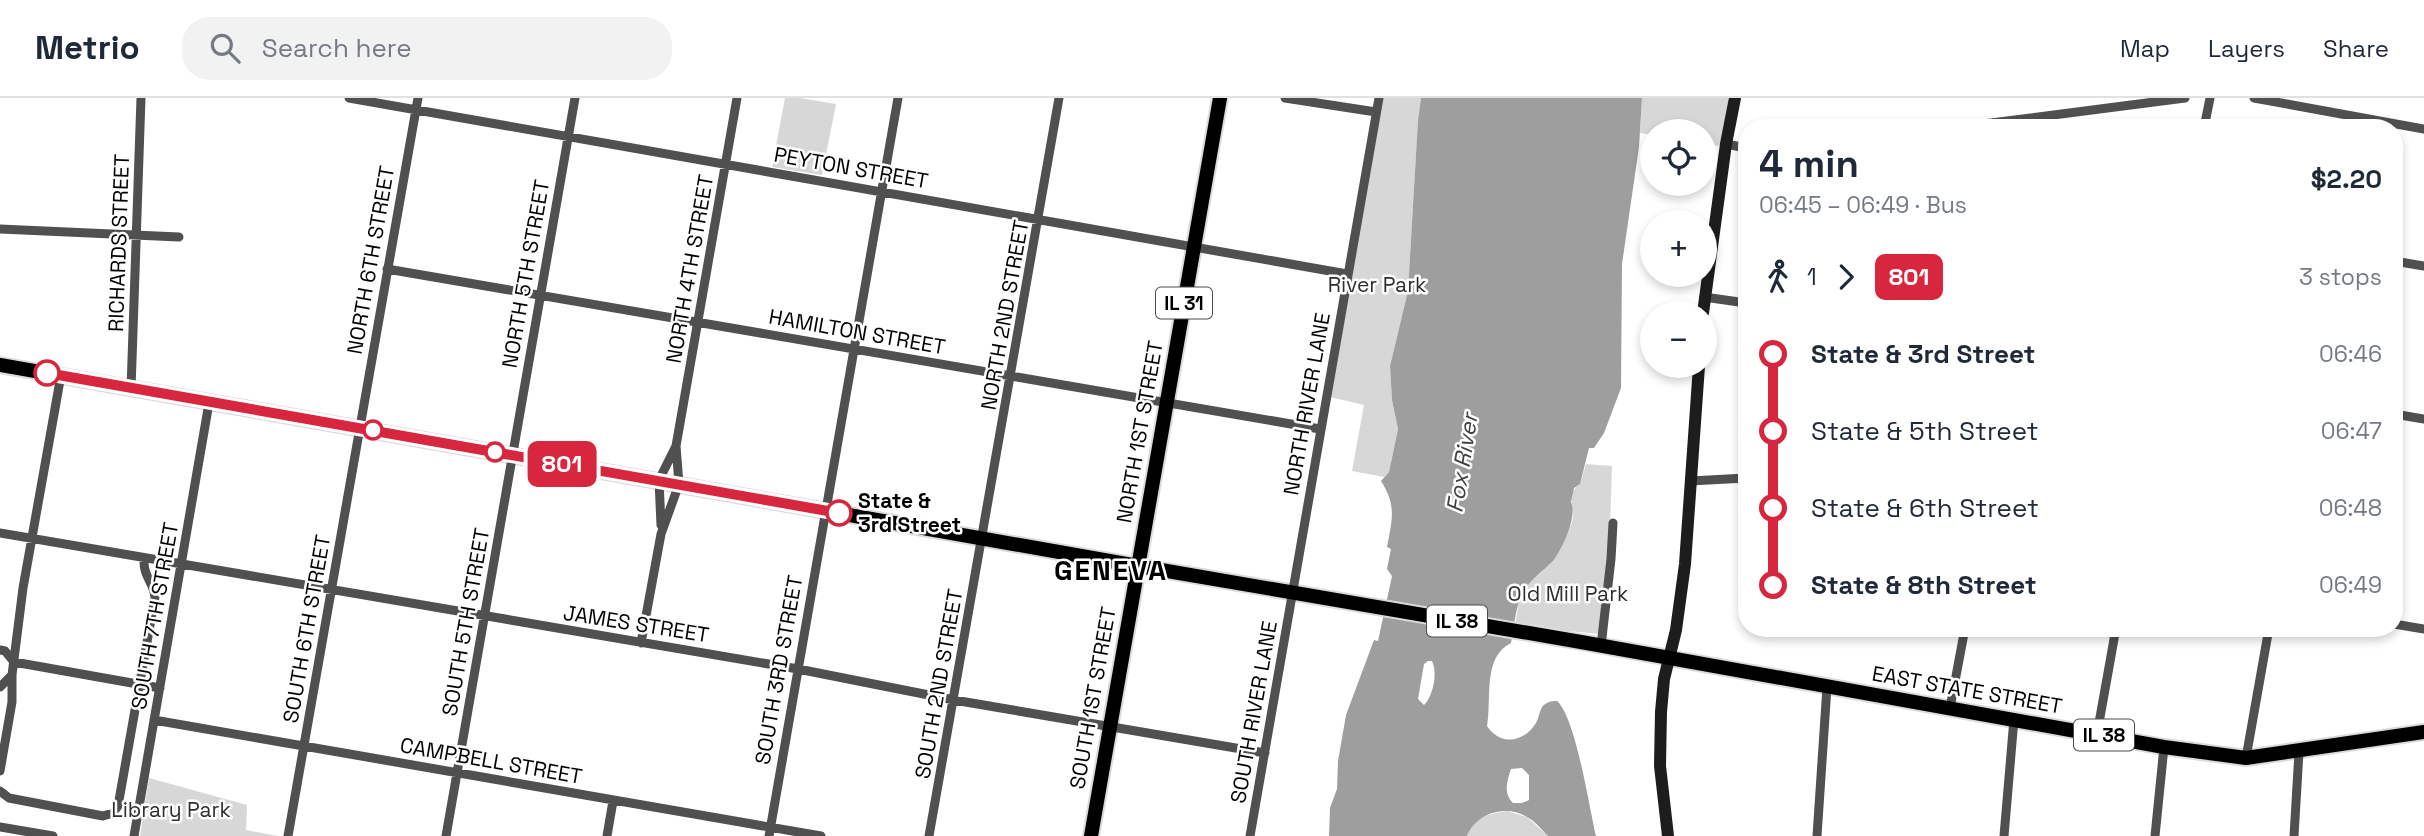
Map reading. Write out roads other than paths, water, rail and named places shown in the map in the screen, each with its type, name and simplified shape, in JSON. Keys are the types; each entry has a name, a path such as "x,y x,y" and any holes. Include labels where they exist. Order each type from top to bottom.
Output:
{"main road":[{"name":"NORTH 1ST STREET","path":"1138,566 1220,98"},
{"path":"1704,301 1735,98"},
{"name":"IL 38","path":"0,365 1670,658"},
{"path":"1668,836 1660,766 1664,679 1676,630 1685,564 1698,378"},
{"name":"SOUTH 1ST STREET","path":"1091,836 1138,566"},
{"name":"EAST STATE STREET","path":"1670,658 2164,747 2246,758 2424,732"}],"street":[{"name":"RICHARDS STREET","path":"131,389 141,98"},
{"name":"PEYTON STREET","path":"349,98 1347,274"},
{"name":"NORTH 6TH STREET","path":"360,428 418,98"},
{"name":"NORTH 5TH STREET","path":"512,455 575,98"},
{"name":"NORTH 4TH STREET","path":"680,484 676,446 737,98"},
{"name":"SOUTH 3RD STREET","path":"769,831 898,98"},
{"name":"NORTH 2ND STREET","path":"983,538 1059,98"},
{"path":"1285,98 1376,113"},
{"name":"NORTH RIVER LANE","path":"1292,593 1379,98"},
{"path":"2022,119 2185,98"},
{"path":"2206,119 2210,98"},
{"path":"2254,98 2369,119"},
{"path":"2403,125 2424,129"},
{"path":"1726,144 1738,146"},
{"path":"0,229 178,237"},
{"path":"2403,262 2424,266"},
{"name":"HAMILTON STREET","path":"387,269 1320,429"},
{"path":"1704,297 1738,302"},
{"path":"0,771 12,702 12,675 23,588 61,375"},
{"name":"SOUTH 7TH STREET","path":"134,836 209,403"},
{"path":"2403,416 2424,419"},
{"name":"SOUTH 6TH STREET","path":"288,836 360,428"},
{"name":"NORTH 4TH STREET","path":"659,480 676,446"},
{"name":"SOUTH 5TH STREET","path":"446,836 512,455"},
{"path":"1690,481 1738,478"},
{"path":"659,480 661,534"},
{"path":"641,643 661,534 680,484"},
{"path":"1601,646 1613,523"},
{"name":"JAMES STREET","path":"0,533 798,668 954,700 1265,753"},
{"name":"SOUTH 2ND STREET","path":"929,836 983,538"},
{"path":"0,791 9,798 103,816 113,813 118,806 155,597 143,570 144,558"},
{"name":"SOUTH RIVER LANE","path":"1250,836 1292,593"},
{"path":"2403,626 2424,629"},
{"path":"1950,708 1963,637"},
{"path":"2097,734 2114,637"},
{"path":"2246,758 2267,637"},
{"path":"0,650 5,651 14,662 160,688"},
{"path":"0,687 12,675"},
{"path":"1817,836 1827,687"},
{"path":"2004,836 2014,719"},
{"name":"CAMPBELL STREET","path":"154,720 769,831 821,836"},
{"path":"2155,836 2164,747"},
{"path":"2294,836 2299,752"},
{"path":"607,836 613,801"},
{"path":"0,827 53,836"}],"water":[{"name":"Fox River","path":"1421,98 1642,98 1639,147 1622,264 1621,388 1604,433 1594,448 1589,448 1580,484 1574,488 1571,524 1564,542 1552,562 1525,590 1518,606 1511,643 1496,658 1490,680 1487,726 1498,737 1512,740 1519,738 1531,730 1544,705 1557,701 1564,710 1576,744 1596,836 1548,836 1527,817 1501,811 1484,816 1471,828 1467,836 1329,836 1330,808 1337,789 1338,761 1346,715 1374,640 1378,641 1392,576 1387,569 1391,549 1387,547 1392,521 1391,506 1381,481 1389,472 1398,429 1392,400 1390,366 1408,291","holes":["1432,661 1434,684 1424,705 1418,699 1424,664","1522,768 1529,775 1529,800 1513,803 1507,791 1511,769"]}],"place":[{"name":"State & 3rd Street","path":"839,513"}],"district":[{"name":"GENEVA","path":"1111,570"}],"park label":[{"name":"River Park","path":"1377,285"},
{"name":"Old Mill Park","path":"1568,594"},
{"name":"Library Park","path":"171,810"}]}
